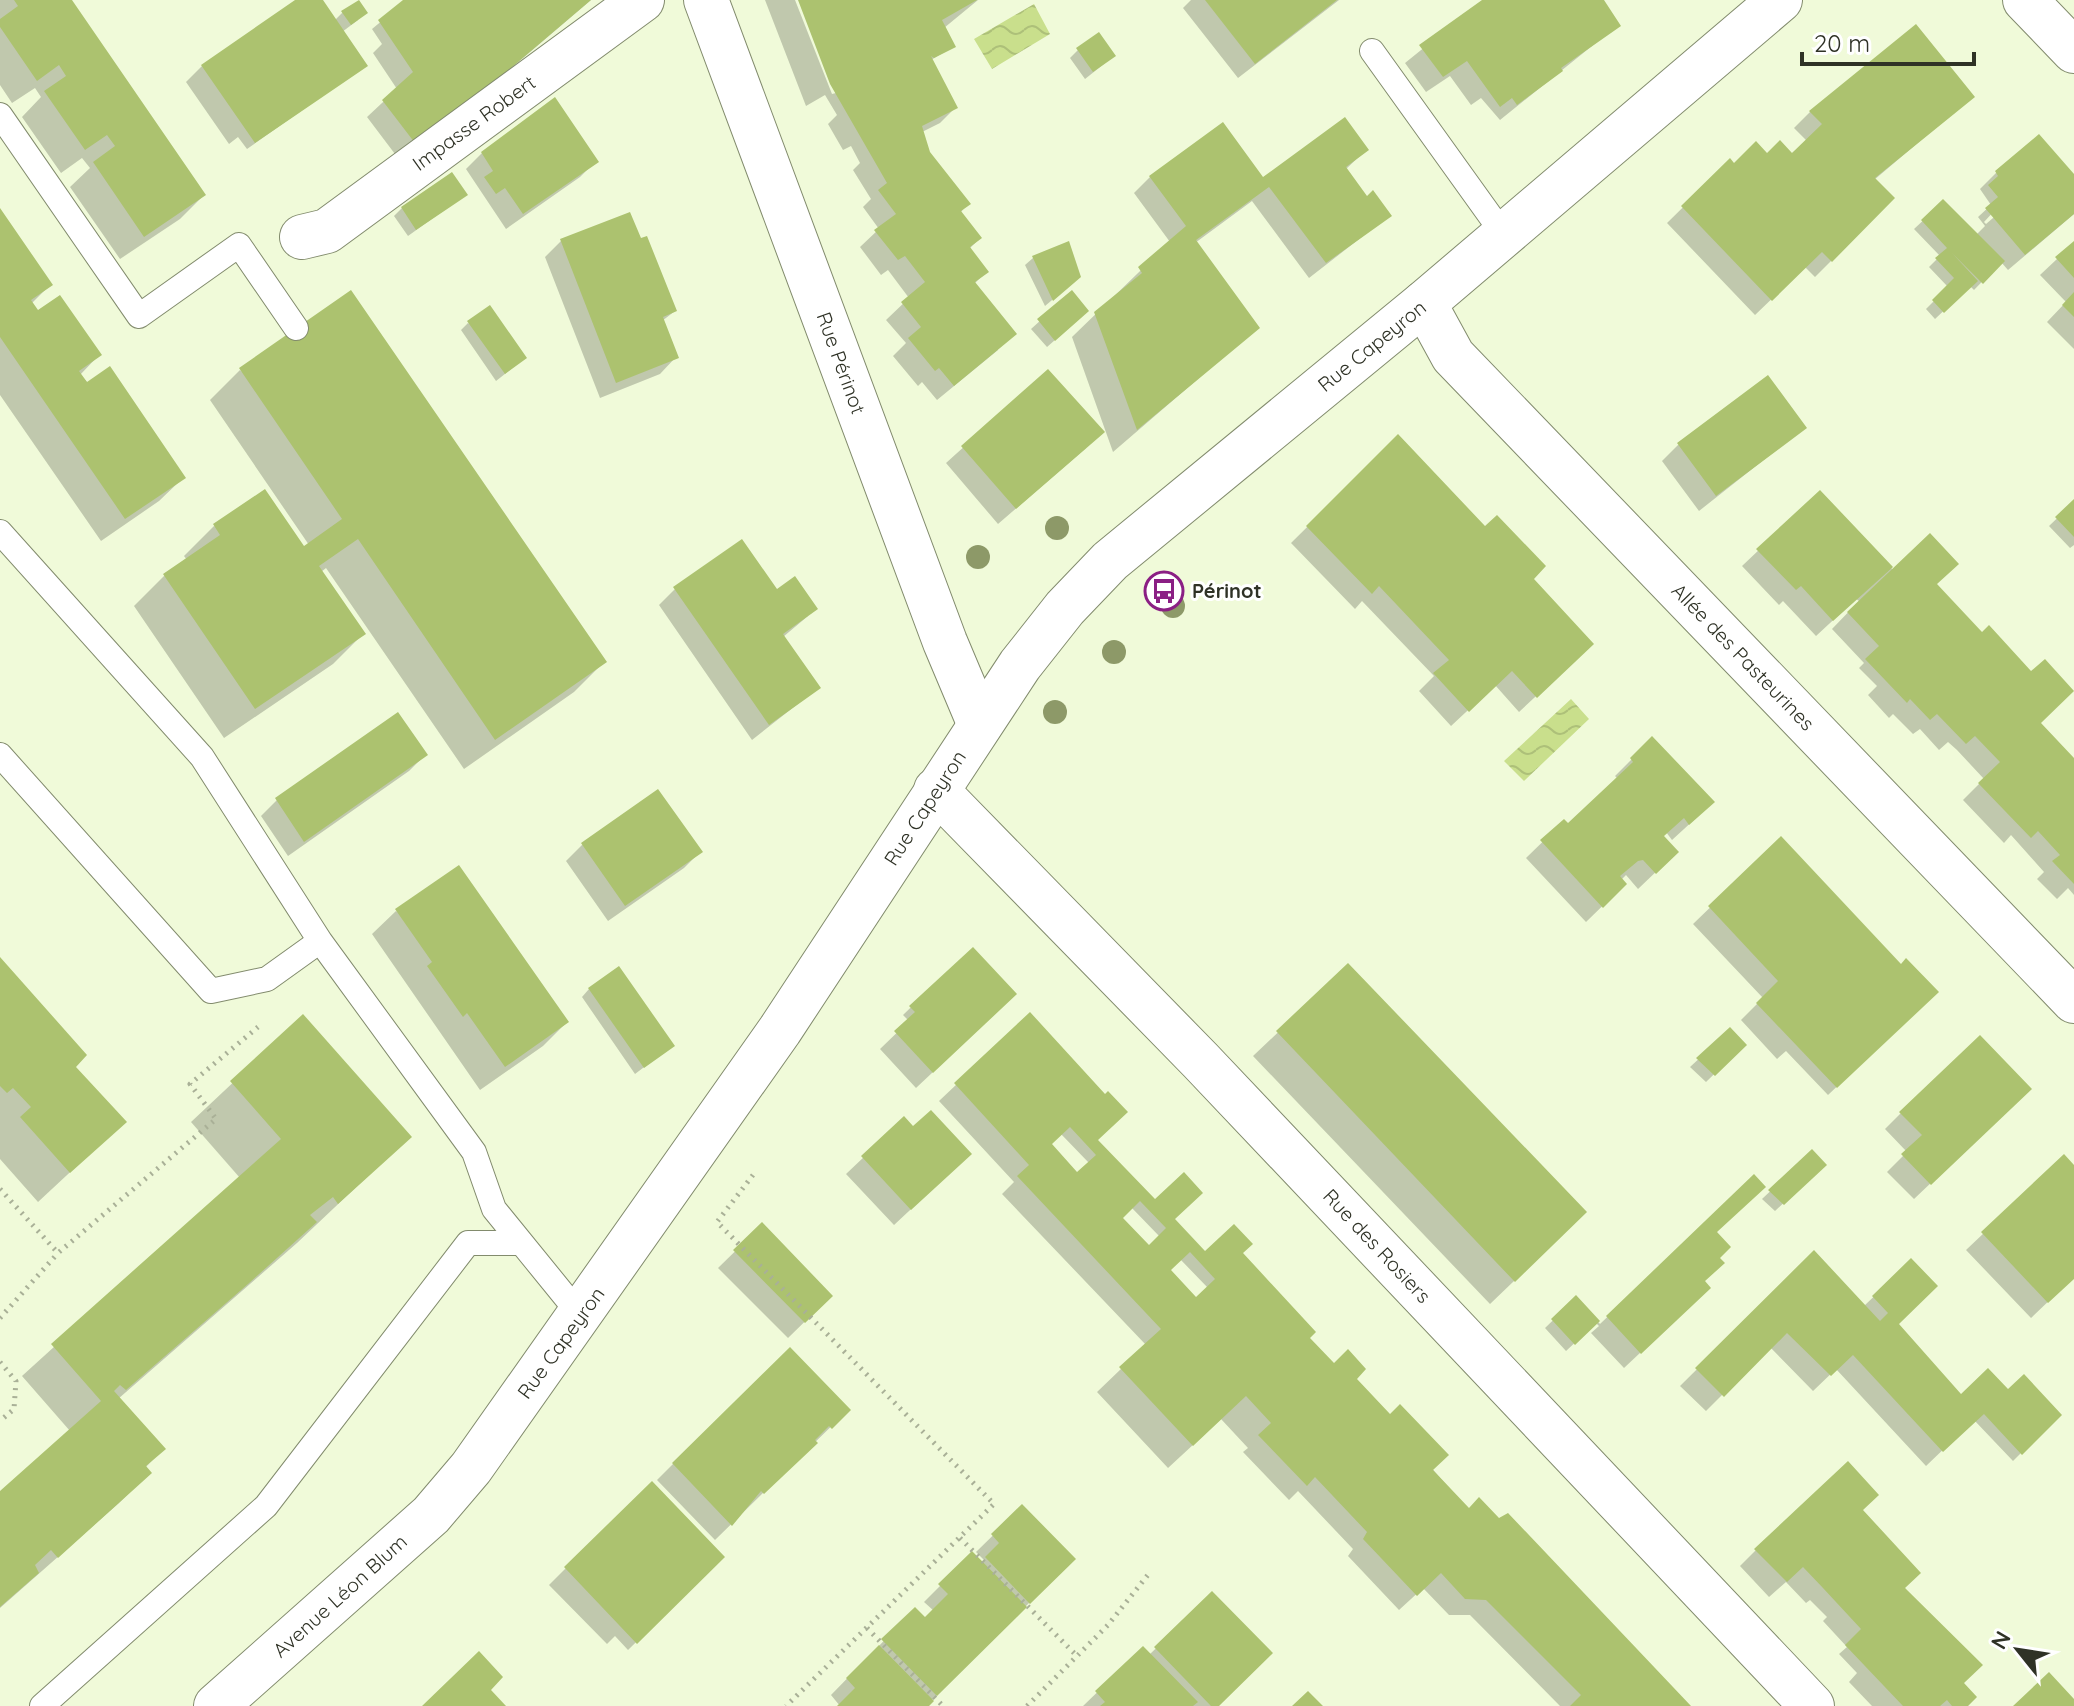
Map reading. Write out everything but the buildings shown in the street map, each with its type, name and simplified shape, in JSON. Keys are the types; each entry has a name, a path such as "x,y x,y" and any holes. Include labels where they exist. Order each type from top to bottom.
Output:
{"street":[{"name":"Impasse Robert","path":"302,237 327,231 642,0"},
{"name":"Rue Périnot","path":"706,0 945,642 980,725"},
{"name":"Rue Capeyron","path":"459,1483 581,1316 780,1030 936,790 1056,619 1110,561 1424,303 1780,0"},
{"path":"2025,0 2074,51"},
{"name":"Allée des Pasteurines","path":"1424,303 1453,356 2074,1001"},
{"name":"Rue des Rosiers","path":"936,790 1200,1060 1812,1706"},
{"name":"Avenue Léon Blum","path":"231,1701 431,1515 459,1483"}],"lane":[{"path":"1372,51 1504,235"},
{"path":"0,115 139,316 239,245 296,328"},
{"path":"0,532 202,757 320,941 474,1152 494,1209 581,1316"},
{"path":"0,755 211,991 267,979 320,941"},
{"path":"42,1706 266,1506 468,1243 520,1243"}],"path":[{"path":"0,1318 58,1253 216,1119 190,1084 262,1023"},
{"path":"753,1175 717,1222 994,1504 786,1706"},
{"path":"0,1188 58,1253"},
{"path":"0,1362 16,1381 14,1409 0,1421"},
{"path":"960,1538 1077,1656"},
{"path":"1027,1706 1108,1625 1151,1571"},
{"path":"867,1628 943,1706"}],"water":[{"path":"1034,4 1050,34 992,69 974,39"},
{"path":"1571,699 1589,719 1524,781 1504,761"}],"place":[{"name":"Périnot","path":"1164,591"}]}
